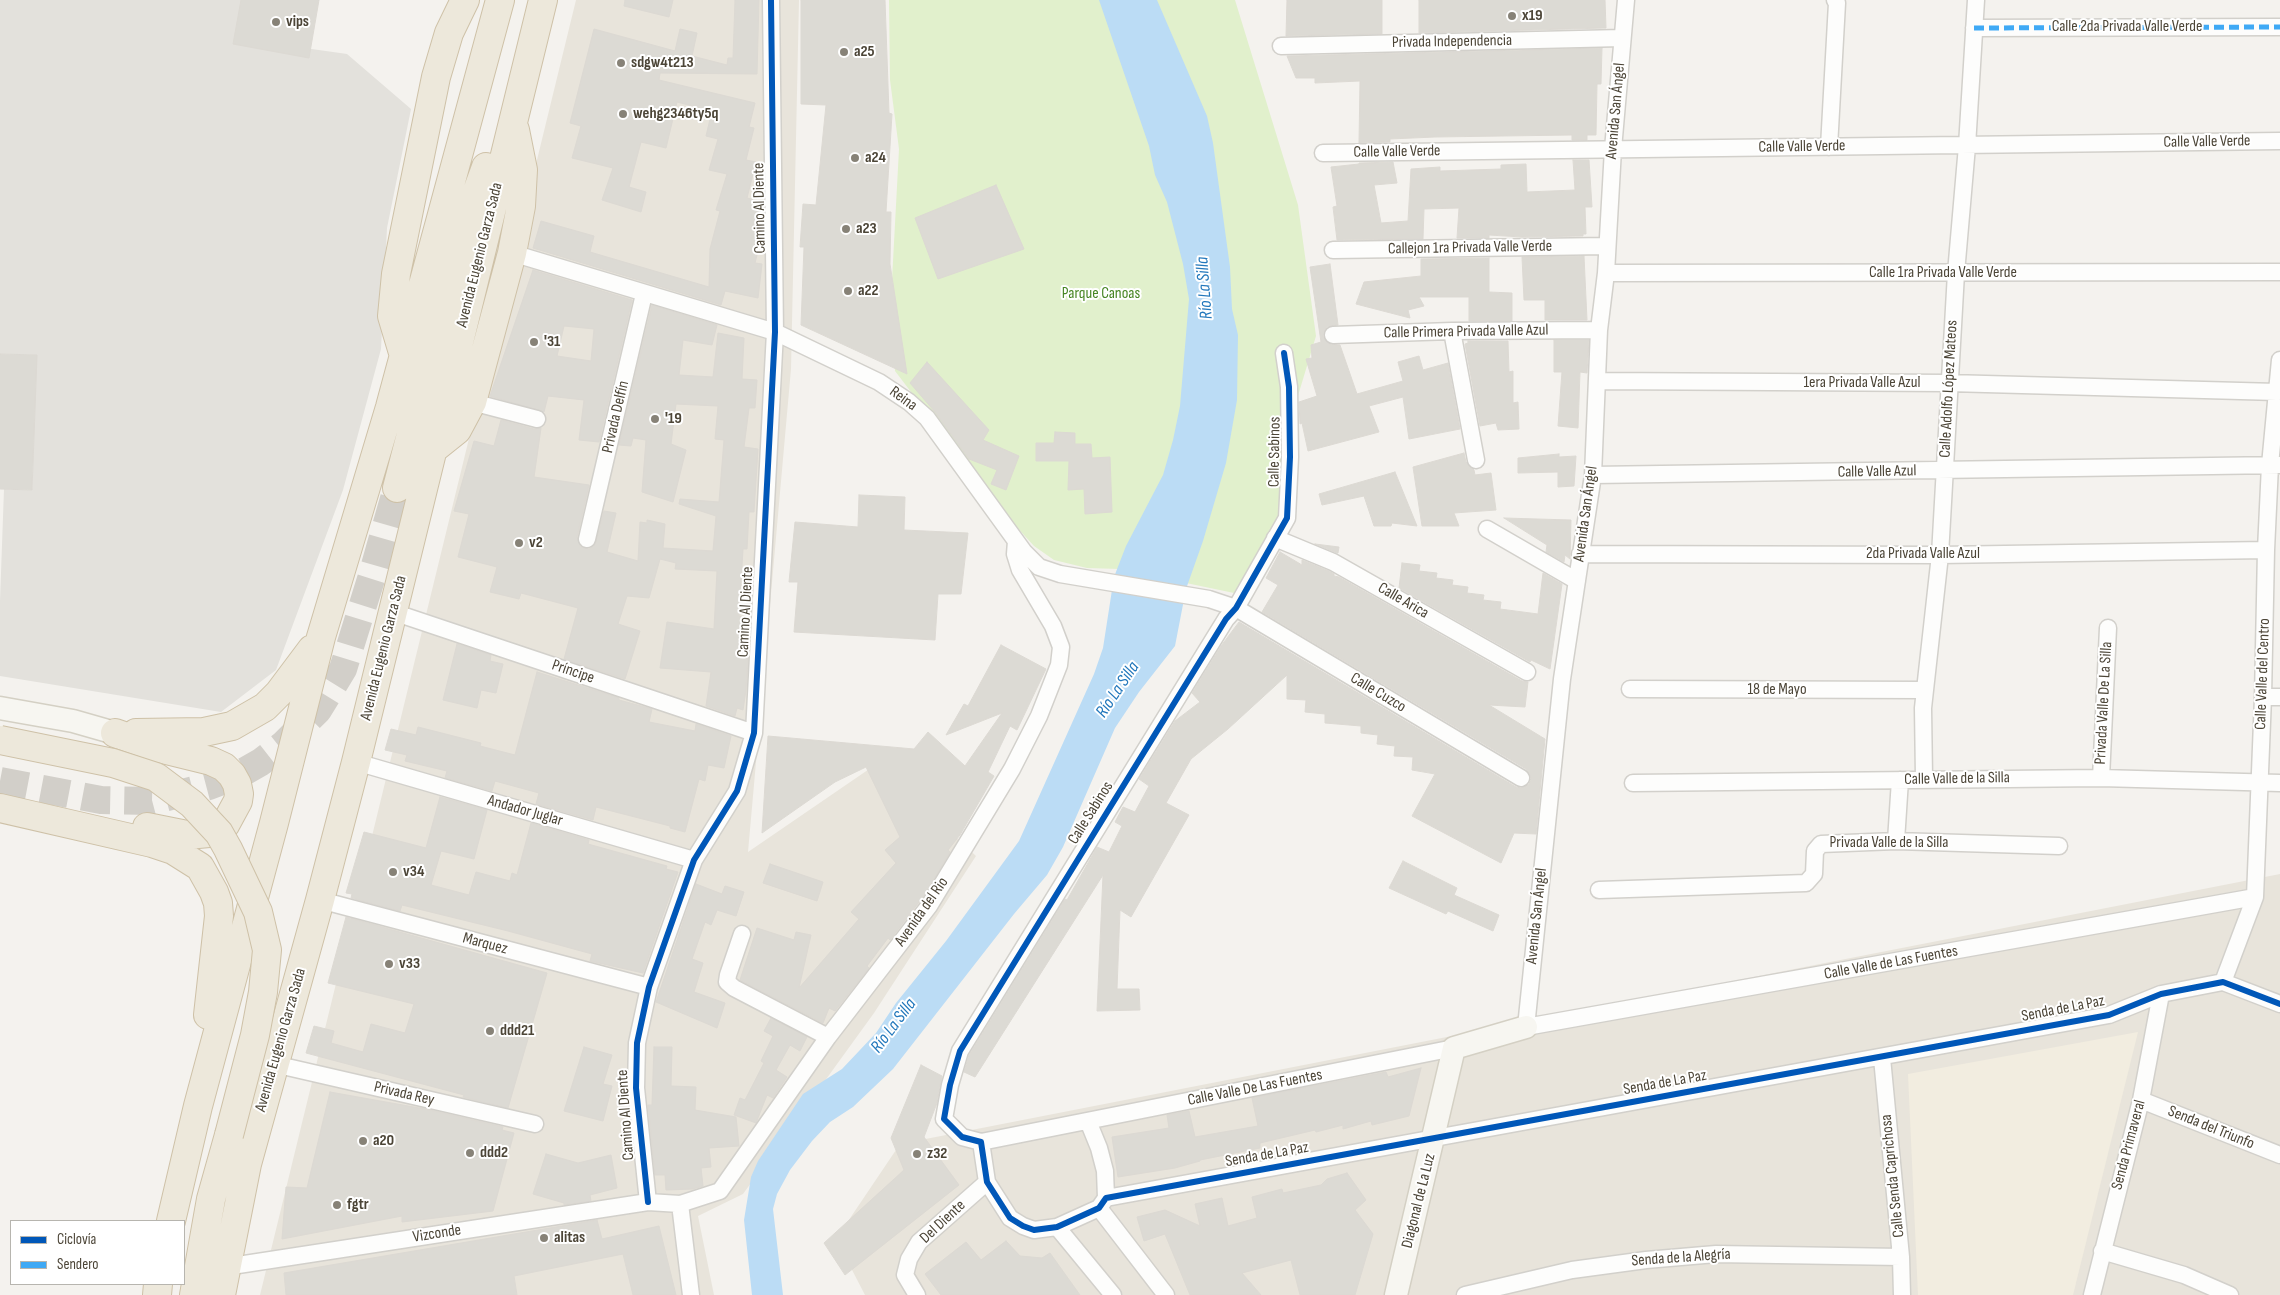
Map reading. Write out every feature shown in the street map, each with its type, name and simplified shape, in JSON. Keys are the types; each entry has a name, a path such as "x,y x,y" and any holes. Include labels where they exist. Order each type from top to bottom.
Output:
{"highway":[{"path":"404,356 392,316 396,274 436,77 449,33 464,0"},
{"path":"171,1220 198,1106 274,823 321,637 404,356 500,0"},
{"name":"Avenida Eugenio Garza Sada","path":"221,1295 225,1267 247,1164 356,762 543,0"},
{"path":"397,488 467,219 532,40"},
{"path":"432,450 457,430 472,402 512,253 521,206 523,170 513,122"},
{"path":"115,733 204,732 232,726 264,707 279,693 321,637"},
{"path":"52,818 86,816 187,834 209,833 225,825 231,818 239,794 232,774 224,767 211,761 158,748 115,733"},
{"path":"0,740 113,763 156,777 192,804 219,833 258,912 267,950 263,992 255,1035 211,1200 194,1295"},
{"path":"0,808 52,818 152,842 173,850 200,867 210,881 218,903 219,916 198,1106"}],"street":[{"name":"Camino Al Diente","path":"648,1202 636,1088 637,1043 649,987 694,860 738,791 754,732 775,332 771,0"},
{"name":"Avenida San Ángel","path":"1526,1027 1551,777 1576,581 1593,475 1599,330 1606,273 1606,246 1613,150 1626,0"},
{"path":"1828,147 1835,0"},
{"name":"Calle Adolfo López Mateos","path":"1924,778 1923,708 1940,555 1956,273 1967,146 1976,0"},
{"name":"Calle 2da Privada Valle Verde","path":"1974,28 2280,27"},
{"name":"Privada Independencia","path":"1281,46 1622,38"},
{"name":"Calle Valle Verde","path":"1324,153 2280,142"},
{"name":"Callejon 1ra Privada Valle Verde","path":"1333,250 1606,246"},
{"name":"Reina","path":"512,253 775,332 879,382 909,402 927,418 1016,541 1039,567 1060,574 1209,599 1236,608"},
{"name":"Calle 1ra Privada Valle Verde","path":"1606,273 2280,272"},
{"name":"Privada Delfín","path":"587,539 644,294"},
{"name":"Calle Primera Privada Valle Azul","path":"1333,335 1452,331 1599,330"},
{"path":"1452,331 1476,460"},
{"name":"Calle Sabinos","path":"981,1142 962,1137 944,1119 950,1085 960,1051 1216,636 1236,608 1287,518 1290,457 1289,387 1284,353"},
{"name":"Calle Valle del Centro","path":"2223,982 2255,897 2263,697 2266,550 2275,465 2280,360"},
{"name":"1era Privada Valle Azul","path":"1597,381 1949,383 2277,392"},
{"path":"472,402 537,419"},
{"name":"Calle Valle Azul","path":"1593,475 2275,465"},
{"path":"1487,530 1576,581"},
{"name":"Calle Arica","path":"1275,538 1333,562 1527,672"},
{"name":"Avenida del Rio","path":"648,1202 680,1204 720,1191 828,1037 929,906 1012,769 1039,716 1059,665 1061,646 1053,626 1020,570 1015,554 1016,541"},
{"name":"2da Privada Valle Azul","path":"1580,554 1940,555 2266,550"},
{"name":"Calle Cuzco","path":"1236,608 1521,778"},
{"name":"Príncipe","path":"393,612 754,732"},
{"name":"Privada Valle De La Silla","path":"2101,778 2108,628"},
{"name":"18 de Mayo","path":"1630,690 1925,690"},
{"path":"2263,697 2280,697"},
{"path":"0,708 72,721 115,733"},
{"name":"Andador Juglar","path":"356,762 694,860"},
{"name":"Calle Valle de la Silla","path":"1633,783 1900,780 1924,778 2101,778 2280,783"},
{"path":"1896,841 1900,780"},
{"name":"Privada Valle de la Silla","path":"1598,890 1806,883 1814,874 1815,851 1821,844 1896,841 2059,846"},
{"name":"Calle Valle de Las Fuentes","path":"1526,1027 2255,897"},
{"name":"Marquez","path":"320,900 649,987"},
{"path":"742,934 727,982 734,988 828,1037"},
{"path":"2223,982 2280,1004"},
{"name":"Senda de La Paz","path":"1057,1226 1103,1203 2109,1014 2161,994 2223,982"},
{"name":"Senda Primaveral","path":"2092,1295 2142,1100 2161,994"},
{"name":"Calle Valle De Las Fuentes","path":"981,1142 1454,1048 1526,1027"},
{"name":"Diagonal de La Luz","path":"1396,1295 1434,1140 1454,1048"},
{"name":"Calle Senda Caprichosa","path":"1882,1058 1901,1257 1902,1295"},
{"name":"Privada Rey","path":"274,1064 535,1124"},
{"name":"Senda del Triunfo","path":"2142,1100 2280,1155"},
{"path":"1088,1121 1099,1148 1104,1171 1103,1203 1166,1295"},
{"path":"981,1142 987,1182 1010,1218 1034,1230 1057,1226 1113,1295"},
{"name":"Del Diente","path":"917,1295 905,1275 909,1259 914,1250 919,1242 987,1182"},
{"name":"Vizconde","path":"225,1267 648,1202"},
{"path":"680,1204 691,1295"},
{"path":"2102,1251 2184,1275 2230,1295"},
{"name":"Senda de la Alegría","path":"1465,1295 1572,1270 1646,1260 1716,1254 1901,1257"}],"shaded area":[{"path":"0,0 244,0 241,39 347,54 411,109 387,228 381,349 343,490 276,670 221,712 0,676 0,601 4,489 32,490 36,355 0,354"},
{"path":"576,0 799,0 791,369 748,852 878,763 976,856 874,1013 743,1194 698,1216 714,1295 260,1295"},
{"path":"2280,874 2280,1295 865,1295 836,1239 900,1144"},
{"path":"2138,1032 2073,1295 1918,1295 1908,1074"}],"green space":[{"name":"Parque Canoas","path":"889,0 1235,0 1298,205 1316,336 1294,409 1278,519 1234,593 1119,569 1087,568 1054,560 1034,546 1002,511 895,371 892,280 899,149 890,80"}],"water":[{"name":"Río La Silla","path":"1099,0 1157,0 1207,116 1213,143 1230,267 1232,309 1238,335 1237,400 1226,463 1203,541 1186,589 1175,646 1139,692 1115,728 1063,847 1047,875 1014,914 893,1069 853,1107 830,1122 812,1141 790,1170 777,1194 773,1209 783,1295 752,1295 744,1220 751,1177 758,1161 803,1094 842,1069 876,1033 896,1003 946,941 1019,841 1094,674 1103,648 1114,577 1126,546 1163,475 1173,440 1180,406 1189,299 1183,264 1167,202 1155,175 1149,146"}],"building":[{"name":"vips","path":"241,0 319,0 309,58 233,44"},
{"path":"625,0 673,0 669,17 624,6"},
{"path":"735,0 759,0 757,74 660,73 659,80 755,103 749,127 754,128 746,160 756,162 747,198 763,202 759,221 762,222 757,242 760,243 755,263 762,264 758,298 725,291 721,305 533,248 541,221 594,236 590,252 709,287 710,249 720,211 716,210 727,174 709,170 718,139 706,136 712,111 677,102 666,148 641,142 629,187 646,192 641,212 602,200 613,168 572,158 581,126 570,123 594,29 675,51 680,29 697,33 692,56 727,65 728,58 733,58"},
{"path":"801,0 885,0 889,113 892,114 886,212 891,212 890,264 907,374 801,325 804,247 800,247 803,204 816,205 826,105 801,104"},
{"path":"1287,0 1382,0 1382,34 1286,36"},
{"name":"x19","path":"1419,0 1605,0 1606,28 1419,33"},
{"path":"1602,48 1601,84 1597,84 1596,135 1587,135 1587,140 1572,140 1572,135 1435,137 1390,139 1390,142 1359,143 1360,81 1315,83 1315,78 1296,78 1287,56"},
{"path":"1573,160 1589,160 1592,207 1585,207 1586,234 1583,234 1583,236 1522,237 1489,235 1489,238 1457,238 1459,208 1424,209 1423,239 1337,240 1333,207 1337,206 1331,167 1359,163 1393,162 1397,183 1374,185 1381,223 1408,221 1411,169 1440,167 1440,171 1501,169 1501,165 1526,164 1527,192 1575,190"},
{"path":"996,185 1024,249 938,279 915,218"},
{"path":"1584,256 1587,320 1545,320 1545,300 1524,300 1522,257"},
{"path":"1489,258 1489,292 1512,293 1512,321 1469,321 1469,297 1419,297 1424,306 1408,310 1410,318 1356,304 1364,282 1421,276 1421,259"},
{"path":"1330,264 1338,325 1327,327 1323,336 1329,344 1340,345 1357,394 1403,381 1398,362 1419,356 1423,370 1448,363 1460,429 1409,439 1403,397 1369,406 1379,432 1308,451 1302,423 1300,424 1299,402 1317,396 1306,359 1312,358 1311,345 1321,342 1310,267"},
{"path":"533,270 632,300 599,442 579,440 584,400 548,396 544,412 490,396","holes":["564,326 594,329 591,361 557,356"]},
{"path":"652,305 717,325 712,345 683,340 679,375 713,377 718,333 744,338 742,379 757,380 755,408 749,408 744,447 758,449 754,512 749,512 747,549 743,549 739,616 743,617 741,643 749,644 746,690 743,710 737,708 735,716 706,706 711,672 660,668 667,622 714,629 717,571 675,569 676,563 660,559 649,598 627,596 618,624 640,631 625,679 564,659 578,608 521,593 519,599 490,592 497,567 458,557 469,514 454,511 474,441 494,446 501,420 534,429 541,428 534,477 589,485 577,537 581,547 589,549 595,545 604,511 616,513 607,552 638,561 640,522 647,523 647,520 665,524 663,548 713,551 716,516 679,504 680,499 719,502 724,440 715,439 718,406 676,404 671,444 686,450 673,502 642,492 646,440 633,438 631,446 619,445"},
{"path":"1554,340 1589,340 1587,373 1580,372 1578,428 1558,426 1562,372 1554,372"},
{"path":"1468,341 1508,341 1509,372 1513,371 1513,403 1518,402 1519,429 1498,430 1496,423 1480,426 1465,344"},
{"path":"0,354 37,355 32,490 0,489"},
{"path":"927,362 989,430 983,440 1019,456 1006,490 991,484 997,470 969,459 935,412 910,383"},
{"path":"1055,432 1075,433 1075,444 1091,444 1092,458 1110,457 1112,512 1085,514 1084,489 1068,490 1069,461 1036,461 1036,443 1054,443"},
{"path":"1464,453 1466,462 1474,470 1475,475 1491,473 1496,510 1454,513 1459,526 1422,526 1413,467"},
{"path":"1559,454 1559,457 1576,456 1574,486 1558,487 1558,472 1518,473 1518,458"},
{"path":"1395,472 1417,526 1392,523 1391,526 1374,526 1364,496 1322,505 1319,494"},
{"path":"859,495 905,497 904,530 968,533 961,594 938,594 935,640 794,632 798,582 789,582 795,522 858,527"},
{"path":"1504,518 1571,520 1570,559 1565,555 1564,562 1546,552 1547,545"},
{"path":"1315,544 1339,547 1338,553 1337,553"},
{"path":"1280,552 1302,565 1302,560 1329,571 1334,576 1339,577 1522,681 1528,682 1525,707 1489,705 1545,739 1536,834 1514,833 1501,863 1412,816 1435,774 1412,770 1413,757 1394,756 1395,746 1377,744 1378,735 1361,733 1361,726 1325,723 1325,714 1305,712 1306,700 1287,699 1287,675 1228,729 1191,759 1166,803 1189,815 1131,917 1120,910 1117,989 1139,989 1140,1010 1097,1011 1103,875 975,1077 964,1072 969,1055 1065,899 1067,900 1097,847 1109,852 1122,826 1115,822 1123,807 1135,812 1149,786 1139,779 1175,721 1200,702 1192,693 1221,646 1239,622 1516,787 1521,788 1529,784 1531,778 1526,769 1262,612 1278,585 1266,578"},
{"path":"1402,563 1420,565 1419,571 1437,573 1436,578 1453,580 1452,585 1468,587 1467,593 1484,595 1483,600 1501,602 1500,609 1538,614 1543,573 1562,584 1550,669 1531,660 1530,662 1399,588"},
{"path":"457,644 491,655 490,661 503,664 496,693 481,690 477,708 443,700"},
{"path":"1001,645 1046,669 1017,730 1010,726 988,772 994,776 960,835 948,850 950,852 925,894 890,940 888,938 867,966 869,968 835,1011 829,1008 823,1023 740,980 757,928 794,940 796,932 811,935 799,988 859,919 851,912 896,863 885,850 900,837 866,767 835,782 762,833 768,736 914,749 928,732 965,766 1002,713 946,735 964,704 968,706"},
{"path":"537,672 619,698 619,700 652,709 649,722 695,731 696,724 731,736 724,768 708,765 705,781 699,779 685,832 670,828 670,826 596,807 593,820 536,804 539,793 495,781 492,791 445,778 447,771 405,761 407,755 385,750 391,729 416,735 418,727 481,743 480,746 515,755"},
{"path":"440,797 487,810 474,859 441,851 431,885 469,895 476,872 510,881 512,873 517,875 531,823 589,840 588,844 667,866 666,869 678,872 643,973 590,961 592,954 508,931 402,905 400,911 351,898 352,894 346,893 364,832 426,848"},
{"path":"1403,861 1457,888 1454,895 1499,915 1493,931 1448,911 1446,914 1389,888"},
{"path":"770,864 823,882 817,901 763,883"},
{"path":"696,884 722,894 725,886 744,892 736,916 717,910 711,925 705,922 692,959 703,963 694,992 725,1003 717,1028 656,1002"},
{"path":"346,917 547,973 508,1108 306,1053 314,1026 334,1031 331,1043 363,1052 371,1024 405,1033 414,1004 328,983"},
{"path":"771,1018 807,1037 800,1051 790,1045 776,1070 787,1077 773,1098 767,1095 756,1123 734,1115 740,1098 745,1100 764,1063 761,1061 773,1036 764,1031"},
{"path":"584,1047 612,1055 603,1084 612,1086 603,1121 564,1111"},
{"path":"654,1047 672,1047 671,1086 696,1087 695,1110 736,1117 739,1146 709,1148 711,1167 701,1168 703,1186 693,1189 666,1190 665,1175 655,1175 648,1105 652,1105"},
{"name":"z32","path":"921,1065 942,1076 937,1103 924,1137 959,1185 845,1275 824,1243 904,1170 891,1138"},
{"path":"1421,1068 1409,1116 1372,1125 1371,1121 1343,1129 1343,1125 1316,1132 1315,1130 1260,1143 1260,1148 1200,1160 1175,1168 1118,1177 1112,1137 1169,1128 1167,1115 1189,1111 1195,1137 1258,1126 1252,1098 1386,1072 1388,1077"},
{"path":"330,1092 425,1109 503,1127 502,1130 514,1133 493,1211 402,1222 402,1216 282,1239 286,1187 307,1188"},
{"path":"546,1154 578,1163 611,1155 617,1188 590,1195 591,1201 564,1205 564,1203 533,1194"},
{"path":"1347,1173 1366,1200 1355,1210 1373,1234 1355,1295 1300,1295 1291,1260 1242,1273 1261,1295 1190,1295 1165,1234 1144,1241 1137,1217 1165,1210 1200,1226 1195,1204 1222,1198 1228,1226 1257,1218 1252,1197 1282,1189 1283,1193 1321,1185 1327,1179"},
{"name":"alitas","path":"597,1220 602,1239 659,1226 676,1295 633,1295 623,1254 514,1276 517,1295 286,1295 284,1273"},
{"path":"1006,1241 1020,1256 1042,1258 1050,1253 1080,1295 941,1295 925,1274 966,1242 981,1260"}],"tunnel":[{"path":"0,781 101,800 152,801 209,786 240,774 261,762 284,744 318,710 343,669 397,488"}],"marked path":[{"path":"1974,28 2280,27"}],"cycle path":[{"path":"648,1202 636,1088 637,1043 649,987 694,860 737,791 754,733 775,332 771,0"},
{"path":"1284,353 1289,387 1290,457 1287,518 1236,608 1226,619 960,1051 950,1085 944,1119 962,1137 981,1142 987,1182 1010,1218 1034,1230 1057,1227 1099,1208 1106,1198 2109,1015 2161,994 2223,982 2280,1004"}],"place":[{"name":"x19","path":"1512,16"},
{"name":"vips","path":"276,22"},
{"name":"a25","path":"844,52"},
{"name":"sdgw4t213","path":"621,63"},
{"name":"wehg2346ty5q","path":"623,114"},
{"name":"a24","path":"855,158"},
{"name":"a23","path":"846,229"},
{"name":"a22","path":"848,291"},
{"name":"'31","path":"534,342"},
{"name":"'19","path":"655,419"},
{"name":"v2","path":"519,543"},
{"name":"v34","path":"393,872"},
{"name":"v33","path":"389,964"},
{"name":"ddd21","path":"490,1031"},
{"name":"a20","path":"363,1141"},
{"name":"ddd2","path":"470,1153"},
{"name":"z32","path":"917,1154"},
{"name":"fgtr","path":"337,1205"},
{"name":"alitas","path":"544,1238"}]}
